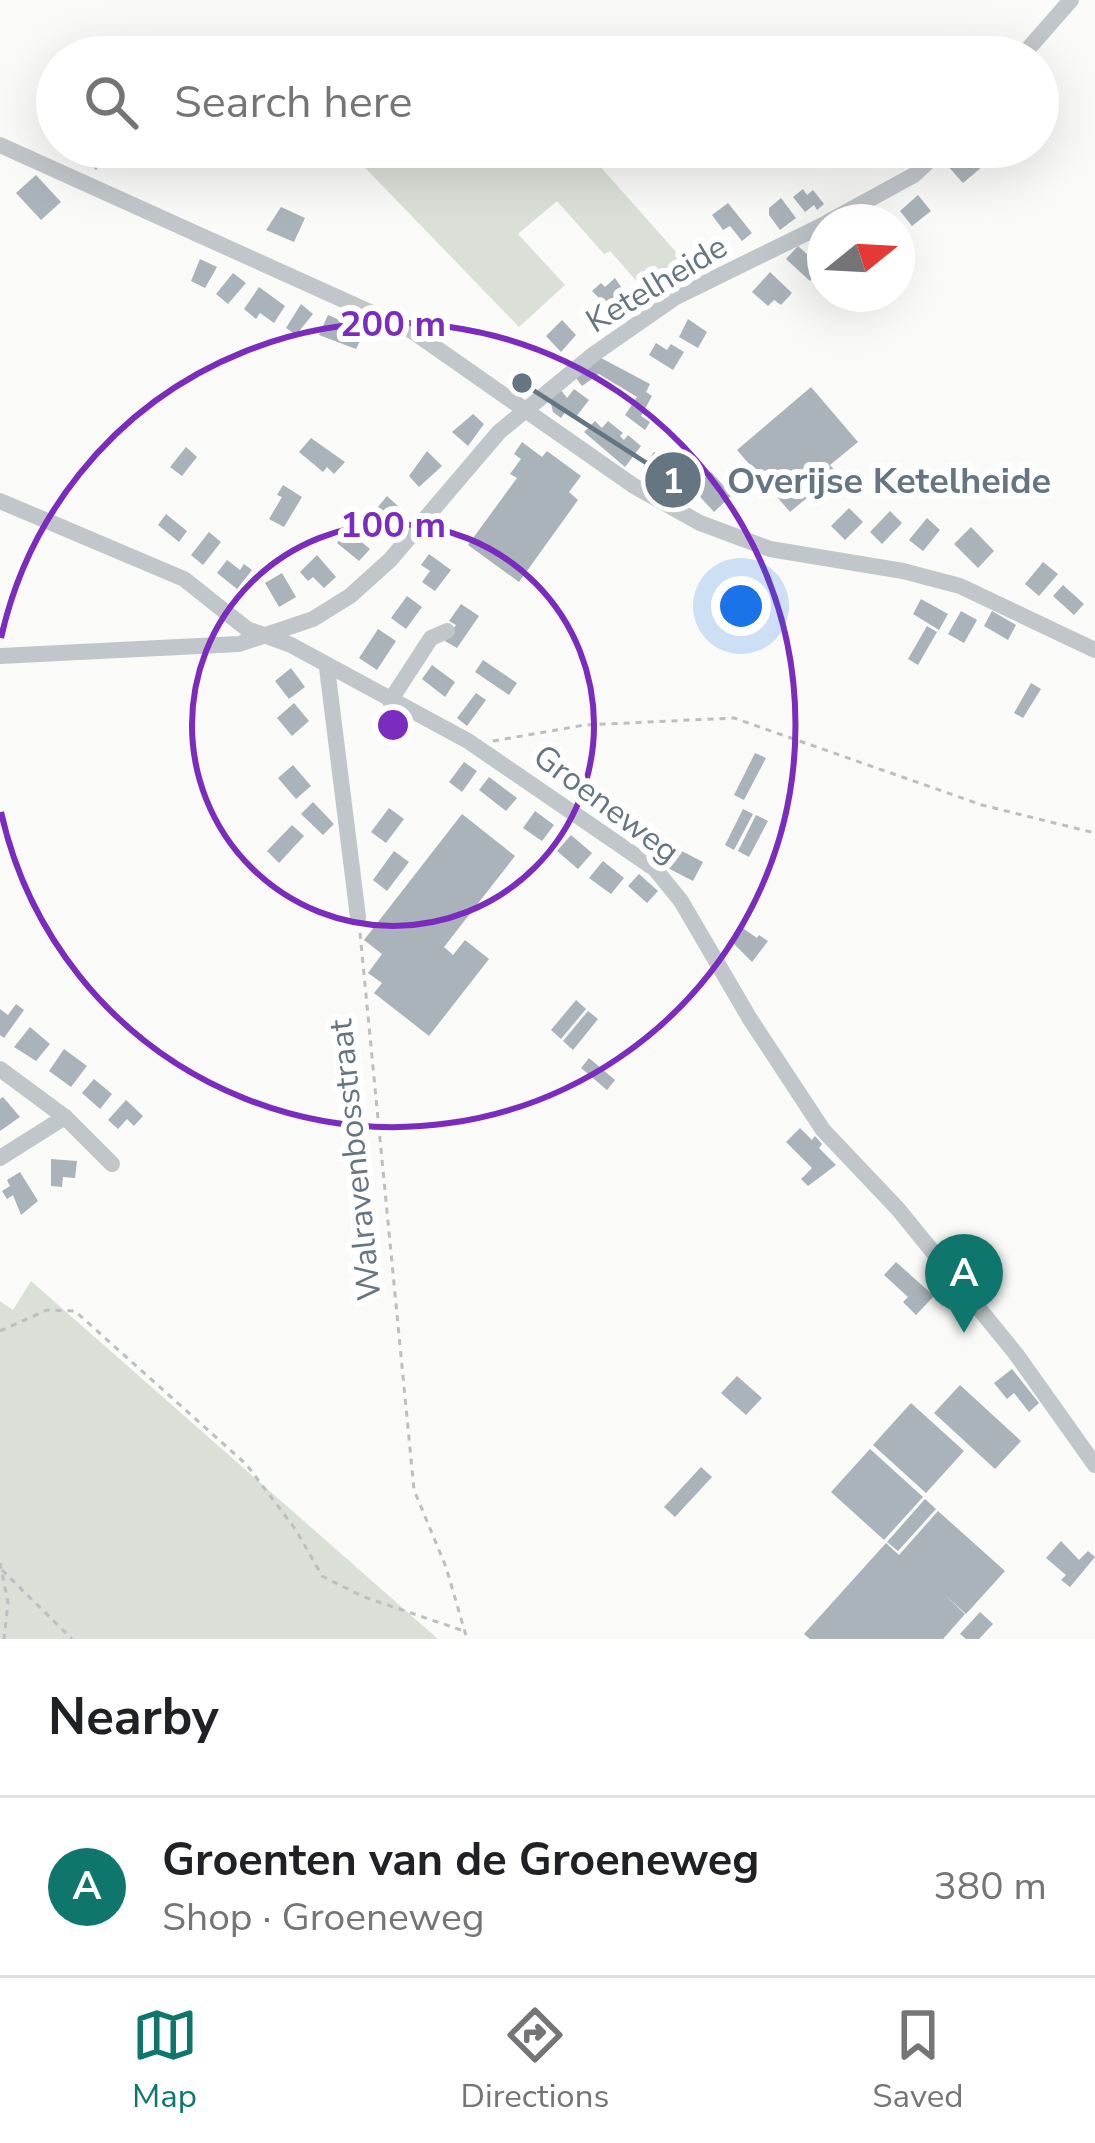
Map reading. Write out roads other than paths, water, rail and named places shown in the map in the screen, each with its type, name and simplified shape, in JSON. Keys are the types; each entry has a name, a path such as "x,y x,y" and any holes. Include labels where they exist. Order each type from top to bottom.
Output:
{"street":[{"path":"1039,36 1071,0"},
{"path":"0,146 36,162"},
{"path":"49,168 396,323 444,350 634,486 718,531 808,558 903,571 960,586 1095,650"},
{"name":"Ketelheide","path":"861,204 922,168"},
{"name":"Ketelheide","path":"0,656 239,644 313,619 377,572 499,432 594,354 676,297 807,232"},
{"name":"Groeneweg","path":"0,502 184,579 248,629 291,645 474,745 655,868 681,901 762,1039 823,1130 898,1209 1016,1354 1095,1465"},
{"path":"389,701 431,638 447,631"},
{"path":"327,668 358,917"},
{"path":"0,1069 65,1117 112,1164"},
{"path":"0,1158 65,1117"}],"place":[{"name":"Overijse Ketelheide","path":"522,383"},
{"name":"Groenten van de Groeneweg","path":"964,1333"}]}
